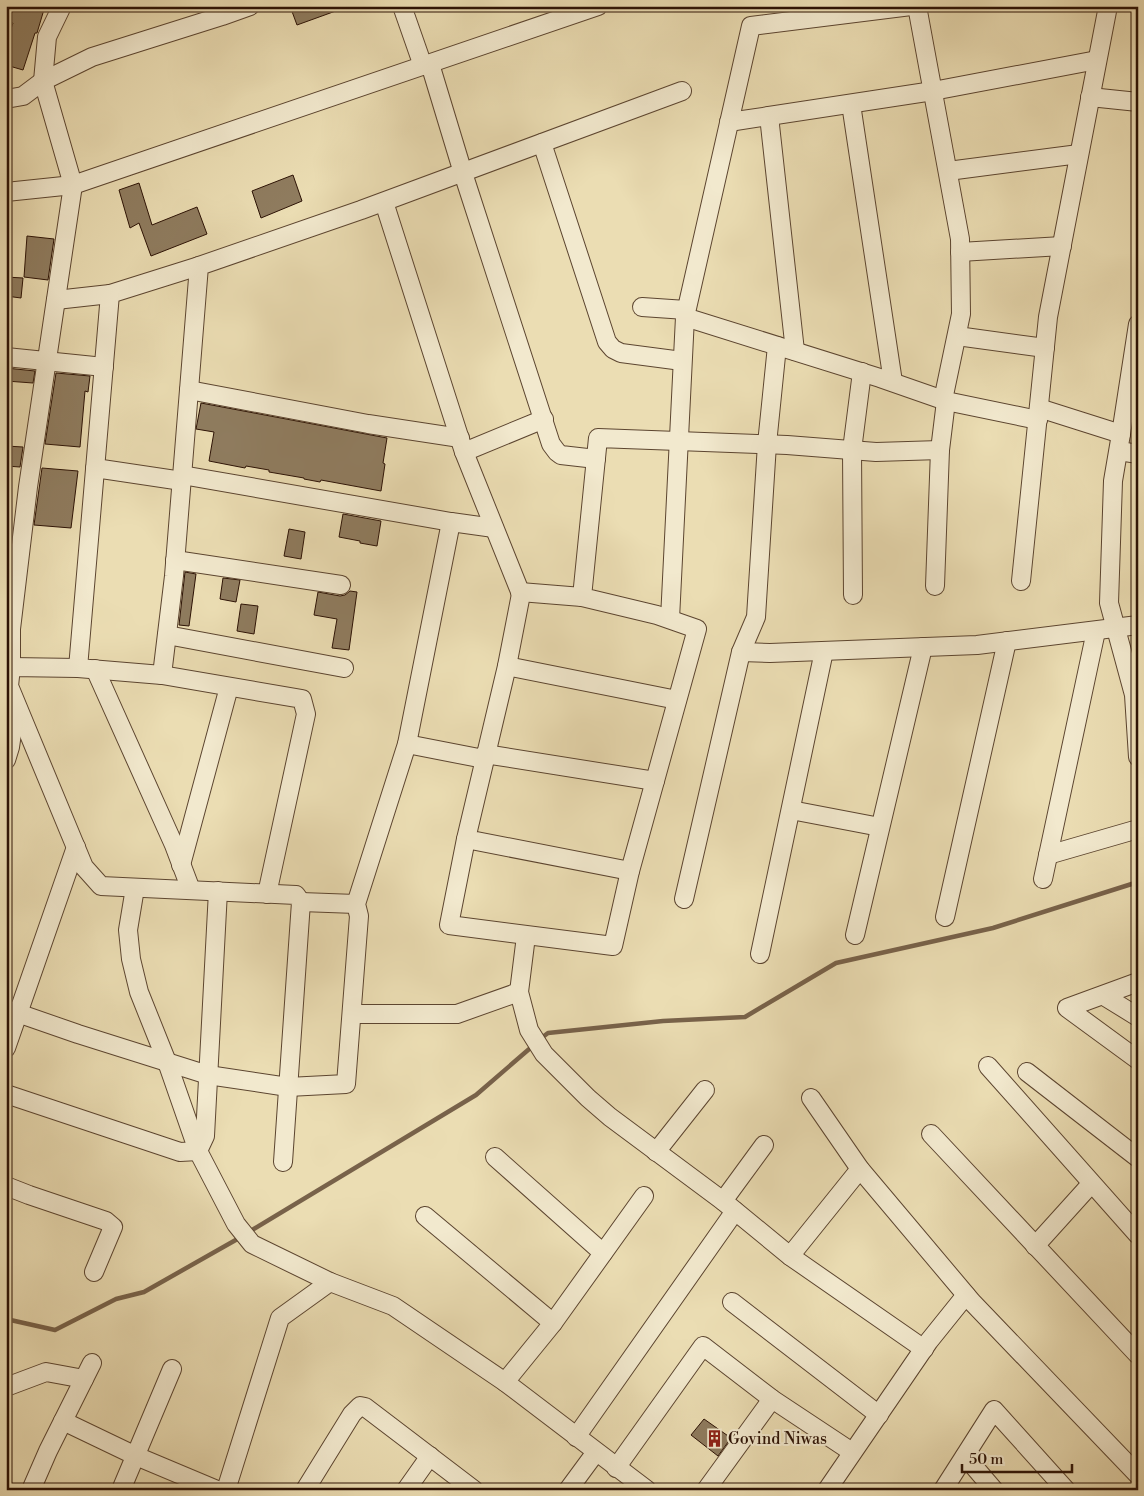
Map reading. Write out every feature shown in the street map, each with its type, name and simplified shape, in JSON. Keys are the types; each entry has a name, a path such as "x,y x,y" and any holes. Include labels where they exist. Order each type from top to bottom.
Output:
{"street":[{"path":"6,760 10,747 11,704 9,686 11,629 28,487 73,184 43,81 47,37 62,6"},
{"path":"6,99 23,96 43,81 92,57 250,6"},
{"path":"402,6 426,65 463,173 551,444 557,452 565,456 596,459"},
{"path":"6,192 73,184 598,6"},
{"path":"670,619 685,314 751,26 911,6"},
{"path":"917,6 960,239 961,314 944,400 940,450 935,586"},
{"path":"1022,582 1048,317 1108,6"},
{"path":"729,122 933,91 1097,60"},
{"path":"56,300 110,294 199,266 384,202 682,92"},
{"path":"1090,97 1138,102"},
{"path":"851,104 893,382"},
{"path":"769,116 795,351"},
{"path":"542,143 606,342 612,349 621,353 682,361"},
{"path":"948,171 1080,154"},
{"path":"384,202 462,445 494,528 520,592 521,594 507,666 466,839 449,925 612,946 630,870 697,629 670,619 582,597 520,592"},
{"path":"960,252 1062,246"},
{"path":"162,675 175,560 199,266"},
{"path":"110,294 95,468 87,668 174,845 191,890"},
{"path":"642,307 685,314 944,400 1038,414 1120,443 1138,454"},
{"path":"1138,324 1135,367 1113,481 1109,603 1136,704 1138,757"},
{"path":"957,336 1045,348"},
{"path":"684,899 741,652 756,617 767,444 777,346"},
{"path":"6,357 104,367"},
{"path":"852,595 852,450 862,372"},
{"path":"189,390 368,424 462,445 544,418"},
{"path":"582,597 598,438 767,444 876,452 940,450"},
{"path":"95,468 182,478 494,528"},
{"path":"13,1011 208,1075 288,1088 346,1084 358,916 356,904 407,744 451,522"},
{"path":"175,560 341,585"},
{"path":"741,652 770,654 977,645 1138,625"},
{"path":"1043,879 1096,631"},
{"path":"167,635 344,668"},
{"path":"945,917 1007,641"},
{"path":"855,935 922,647"},
{"path":"760,954 824,651"},
{"path":"507,666 677,700"},
{"path":"11,667 87,668 162,675 302,699 306,714 267,894"},
{"path":"181,865 230,687"},
{"path":"11,704 84,866 101,886 296,895 301,902 283,1162"},
{"path":"407,744 655,781"},
{"path":"791,810 880,827"},
{"path":"1048,855 1138,828"},
{"path":"466,839 630,870"},
{"path":"6,1048 13,1011 76,847"},
{"path":"135,888 128,930 131,959 139,992 167,1062 198,1151 236,1224 252,1244 330,1282 393,1306 506,1382 647,1490"},
{"path":"198,1151 205,1136 218,891"},
{"path":"301,902 356,904"},
{"path":"526,936 519,992 529,1030 544,1054 588,1098 656,1152 729,1206 790,1256 924,1349"},
{"path":"1138,982 1067,1008 1138,1060"},
{"path":"352,1014 457,1014 519,992"},
{"path":"1104,996 1138,1017"},
{"path":"988,1066 1138,1235"},
{"path":"1027,1072 1138,1158"},
{"path":"656,1152 705,1090"},
{"path":"6,1094 180,1152 198,1151"},
{"path":"811,1098 860,1169 966,1295 1138,1475"},
{"path":"932,1134 1138,1355"},
{"path":"576,1437 729,1206 764,1146"},
{"path":"495,1158 603,1253"},
{"path":"790,1256 860,1169"},
{"path":"1036,1246 1092,1184"},
{"path":"6,1186 29,1196 106,1221 113,1227 94,1272"},
{"path":"506,1382 553,1323 644,1196"},
{"path":"425,1216 553,1323"},
{"path":"226,1490 280,1318 330,1282"},
{"path":"827,1490 924,1349 966,1295"},
{"path":"732,1302 878,1415"},
{"path":"616,1468 703,1346 772,1399 852,1452"},
{"path":"31,1490 92,1362"},
{"path":"121,1490 172,1370"},
{"path":"6,1387 46,1372 84,1378"},
{"path":"706,1490 772,1399"},
{"path":"305,1490 352,1414 360,1406 365,1407 474,1490"},
{"path":"943,1490 994,1410 1066,1490"},
{"path":"63,1421 136,1456 217,1490"},
{"path":"568,1490 596,1452"},
{"path":"406,1490 430,1456"},
{"path":"965,1456 994,1490"}],"building":[{"path":"6,6 45,6 23,70 6,65 6,44 13,23 6,21"},
{"path":"290,6 344,6 344,8 297,25"},
{"path":"293,175 302,201 261,218 252,191"},
{"path":"139,183 152,225 197,207 207,234 151,256 139,223 130,228 119,190"},
{"path":"27,236 54,239 48,280 24,277"},
{"path":"6,277 23,278 21,298 6,296"},
{"path":"6,368 35,371 33,383 6,381"},
{"path":"56,373 90,376 88,392 85,391 80,447 45,444"},
{"path":"201,403 387,438 381,491 321,480 320,482 269,472 269,470 246,466 245,468 209,461 214,432 196,429"},
{"path":"6,446 23,447 20,467 6,466"},
{"path":"42,468 78,471 71,528 34,525"},
{"path":"343,514 381,521 377,546 339,537"},
{"path":"289,529 305,532 301,559 284,556"},
{"path":"185,572 196,574 189,626 179,625"},
{"path":"223,578 240,580 236,602 220,599"},
{"path":"350,591 357,592 349,650 332,648 337,619 314,615 318,592 340,596"},
{"path":"241,604 258,606 254,634 237,631"},
{"name":"Govind Niwas","path":"704,1419 731,1438 718,1456 691,1435"}],"waterway":[{"path":"540,1039 548,1033 663,1021 745,1017 836,963 993,928 1138,882"},
{"path":"247,1233 476,1095 535,1044"},
{"path":"6,1319 55,1330 116,1299 144,1292 241,1237"}],"place":[{"name":"Govind Niwas","path":"714,1439"}]}
